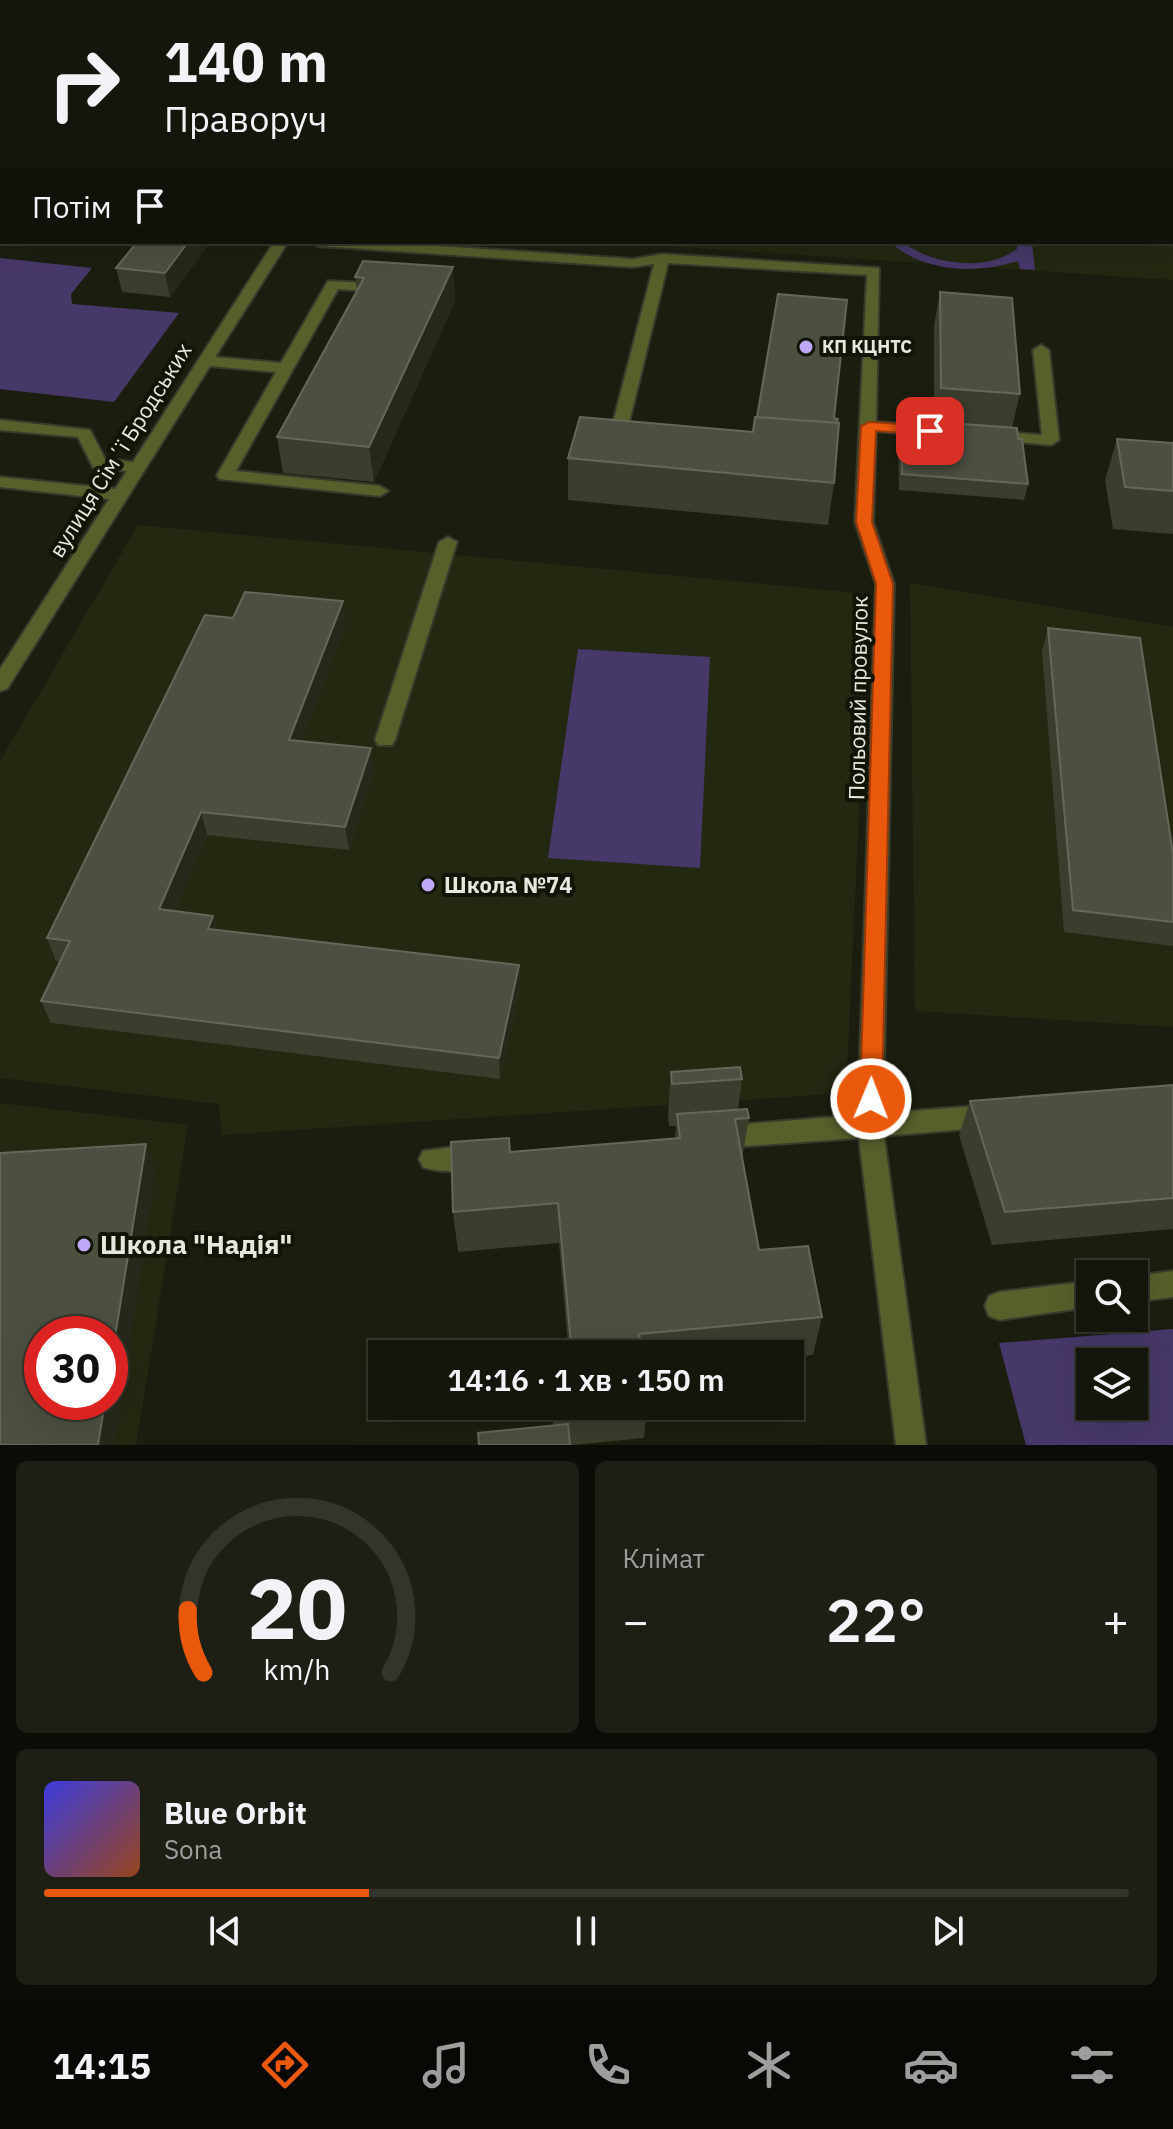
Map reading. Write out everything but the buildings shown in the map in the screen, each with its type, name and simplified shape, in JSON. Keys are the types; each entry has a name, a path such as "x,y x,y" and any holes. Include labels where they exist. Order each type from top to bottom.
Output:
{"street":[{"name":"вулиця Сімʼї Бродських","path":"0,684 282,244"},
{"name":"Польовий провулок","path":"334,244 441,258 633,263 662,258 874,271 864,522 885,584 870,1126 911,1445"},
{"path":"648,441 617,438 662,258"},
{"path":"380,491 225,475 333,284 397,289"},
{"path":"869,426 1051,440 1041,350"},
{"path":"205,361 285,368"},
{"path":"0,425 84,433 99,463 138,467"},
{"path":"0,482 121,495"},
{"path":"385,740 448,542"},
{"path":"698,1139 1021,1114"},
{"path":"432,1159 495,1154"},
{"path":"1148,1287 1173,1284"},
{"path":"999,1306 1076,1296"}],"shaded area":[{"path":"638,244 1173,244 1173,280"},
{"path":"893,244 906,245 931,257 976,263 1008,255 1017,249 1017,244 1032,244 1035,270 1020,269 1018,261 985,268 951,268 919,260"},
{"path":"0,258 92,268 71,294 72,304 179,313 114,402 0,389"},
{"name":"Школа №74","path":"138,525 869,594 846,1093 222,1135 219,1104 0,1078 0,761"},
{"path":"910,583 1173,627 1173,1027 915,1011"},
{"path":"578,649 710,657 700,868 548,858"},
{"name":"Школа \"Надія\"","path":"0,1103 188,1125 136,1445 0,1445"},
{"path":"1173,1329 1173,1445 1026,1445 999,1343"}],"place":[{"name":"КП КЦНТС","path":"806,347"},
{"name":"Школа №74","path":"428,885"},
{"name":"Школа \"Надія\"","path":"84,1245"}],"route":[{"path":"871,1099 885,584 864,522 869,426 930,431"}]}
